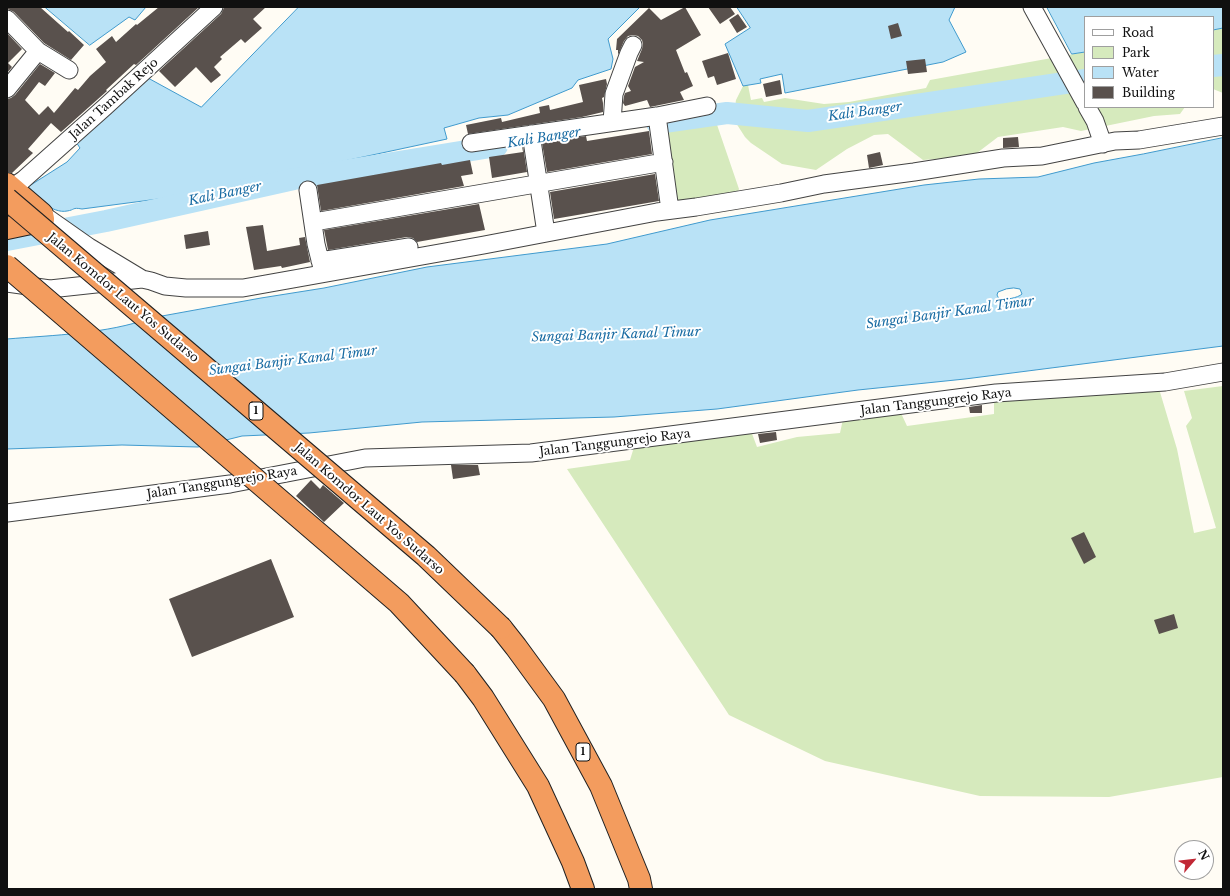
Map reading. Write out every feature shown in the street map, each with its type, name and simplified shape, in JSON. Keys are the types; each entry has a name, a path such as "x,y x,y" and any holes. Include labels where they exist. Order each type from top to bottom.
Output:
{"highway":[{"path":"7,228 40,222 43,219 42,214 8,190"},
{"name":"Jalan Komdor Laut Yos Sudarso","path":"8,190 426,556 501,628 554,698 601,786 639,879 641,889"},
{"path":"7,266 399,603 465,674 483,698 538,786 573,862 583,889"}],"street":[{"name":"Jalan Tambak Rejo","path":"8,190 23,180 214,7"},
{"path":"1032,7 1084,101"},
{"path":"7,19 38,50 69,70"},
{"path":"612,122 614,94 633,45"},
{"path":"7,89 38,50"},
{"path":"471,143 657,116 707,106"},
{"path":"1088,108 1095,121 1103,144"},
{"path":"657,116 670,206"},
{"path":"7,283 50,289 142,280 151,281 165,286 186,288 243,288 322,268 546,230 670,206 696,207 824,184 1003,158 1042,156 1116,141 1139,140 1223,126"},
{"path":"531,134 546,230"},
{"path":"314,222 664,162"},
{"path":"308,190 314,222 316,244 322,268"},
{"path":"42,214 89,247 142,280"},
{"name":"Jalan Tanggungrejo Raya","path":"7,513 230,484 365,458 531,453 996,393 1165,382 1223,372"}],"green space":[{"path":"1223,28 1223,93 1214,89 1214,30"},
{"path":"1084,52 1084,108 1184,108 1180,114 1154,116 1081,131 1063,127 998,137 973,156 923,160 888,134 874,135 847,149 816,170 782,164 751,143 736,123 734,113 736,100 743,86 748,85 751,100 762,98 764,102 785,98 824,104 849,102 926,88 930,80"},
{"path":"714,116 739,189 737,194 676,205 663,124"},
{"path":"1223,386 1223,777 1109,797 980,796 825,761 729,715 567,469 630,460 635,444 751,431 757,447 797,437 840,433 843,419 900,411 907,426 994,414 994,401 1156,387 1160,392 1177,449 1194,533 1216,528 1186,426 1192,418 1184,391"}],"water":[{"path":"45,7 146,7 135,20 129,17 90,45"},
{"path":"299,7 640,7 608,39 613,59 611,69 578,80 572,88 508,115 479,118 444,128 447,139 181,196 82,209 75,208 67,211 56,210 44,204 26,188 67,162 80,148 74,139 148,78 201,107"},
{"path":"737,7 955,7 949,20 966,52 943,62 785,93 782,74 760,79 761,83 743,86 725,44 750,28"},
{"path":"1047,7 1223,7 1223,28 1214,30 1214,16 1084,16 1084,52 1072,54"},
{"name":"Sungai Banjir Kanal Timur","path":"1223,138 1223,346 965,379 858,390 717,409 614,417 422,422 309,433 242,436 198,447 122,445 7,449 7,339 98,331 151,318 324,288 427,267 607,244 710,220 924,185 979,179 1038,177 1094,163","holes":["1006,289 1020,289 1022,294 1015,298 999,299 997,295 998,292"]}],"building":[{"path":"7,7 40,7 84,45 71,60 44,43 14,12 7,9"},
{"path":"159,7 199,7 136,65 134,64 106,90 107,91 61,132 51,123 28,149 33,153 12,173 7,172 7,99 15,95 40,64 55,73 45,86 39,82 25,100 39,115 48,106 54,113 75,88 78,90 90,76 106,62 96,49 112,36 116,42 136,24 137,25"},
{"path":"224,7 266,7 253,19 262,28 245,43 241,39 220,57 222,59 214,67 221,75 211,83 196,67 175,87 159,71 221,14"},
{"path":"685,7 701,35 676,50 685,73 687,72 693,86 680,92 684,100 650,107 647,100 625,106 623,103 624,96 625,93 631,91 628,86 635,67 644,62 637,61 643,44 642,40 638,36 628,36 624,41 618,55 618,50 616,50 617,39 649,8 661,20"},
{"path":"708,7 730,7 735,14 720,24"},
{"path":"738,14 747,27 737,33 729,20"},
{"path":"898,23 902,36 891,39 888,26"},
{"path":"7,33 22,49 8,63 12,67 7,73"},
{"path":"728,53 736,79 717,85 714,76 708,78 702,61"},
{"path":"925,59 927,72 908,74 906,61"},
{"path":"606,79 607,84 604,97 602,98 603,112 582,117 468,134 466,125 501,118 502,122 540,113 539,107 549,105 550,110 583,102 579,85"},
{"path":"780,80 782,94 766,97 763,84"},
{"path":"649,131 652,154 547,172 542,143 586,136 587,141"},
{"path":"1018,137 1019,147 1003,148 1003,138"},
{"path":"522,146 527,172 492,178 489,157 523,152"},
{"path":"880,152 883,165 869,168 867,155"},
{"path":"470,160 473,174 461,176 464,186 321,211 317,185 441,163 442,165"},
{"path":"655,174 659,201 554,219 550,192"},
{"path":"479,204 485,230 417,242 413,238 407,237 328,250 324,230"},
{"path":"263,225 267,251 300,245 299,238 305,237 310,262 282,268 281,266 254,270 246,227"},
{"path":"208,231 210,245 186,249 184,235"},
{"path":"982,405 982,413 970,413 969,407"},
{"path":"776,432 777,440 760,443 758,434"},
{"path":"451,465 478,465 480,475 453,479"},
{"path":"311,480 320,489 323,485 344,503 324,522 296,496"},
{"path":"1084,532 1096,557 1084,564 1071,538"},
{"path":"271,559 294,617 192,657 169,599"},
{"path":"1174,614 1178,628 1159,634 1154,620"}],"waterway":[{"name":"Kali Banger","path":"1214,66 1223,65"},
{"name":"Kali Banger","path":"657,123 727,113 808,121 1084,80"},
{"name":"Kali Banger","path":"7,240 106,221 294,179 497,146"}]}
